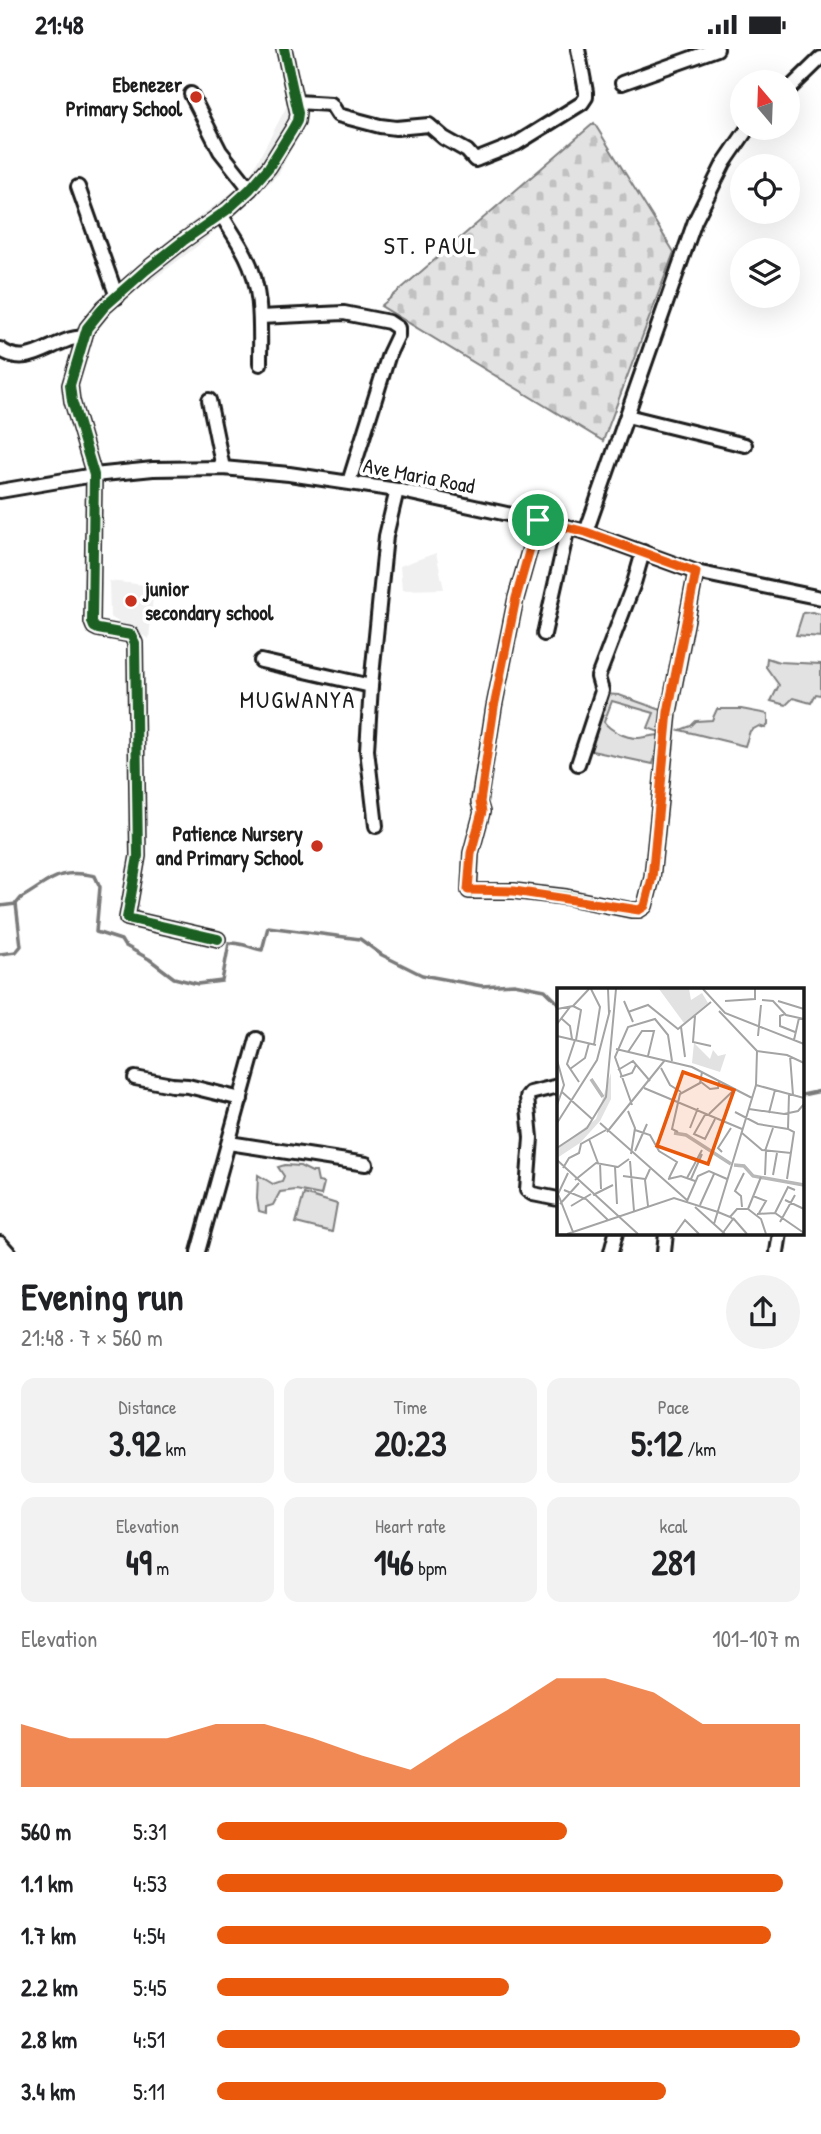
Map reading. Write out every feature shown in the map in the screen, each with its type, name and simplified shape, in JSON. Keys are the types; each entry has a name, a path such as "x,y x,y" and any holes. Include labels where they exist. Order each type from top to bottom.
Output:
{"street":[{"path":"218,939 127,918 138,856 135,643 131,635 98,629 92,622 94,475 72,401 70,385 84,337 92,320 174,248 250,189 269,167 297,121 296,102 284,49"},
{"path":"296,102 331,104 338,115 365,124 396,128 429,125 443,138 467,151 475,160 516,144 582,103 586,92 578,49"},
{"path":"622,83 717,49"},
{"path":"800,78 821,58"},
{"path":"191,94 220,151 250,189"},
{"path":"586,532 695,221 724,163 740,140"},
{"path":"78,187 117,297"},
{"path":"221,214 247,258 258,296 260,364"},
{"path":"260,317 344,313 389,322 398,328 398,335 389,354 349,482"},
{"path":"0,349 21,358 33,356 69,339 84,337"},
{"path":"209,400 223,468"},
{"path":"627,416 745,445"},
{"name":"Ave Maria Road","path":"0,491 94,475 153,469 223,468 277,472 397,490 538,520 586,532 696,572 821,598"},
{"path":"376,826 367,750 370,686 386,537 397,490"},
{"path":"538,520 516,598 494,707 480,802 482,812 471,853 468,886 470,891 514,891 566,897 631,910 639,910 645,906 652,878 668,712 696,572"},
{"path":"544,635 568,527"},
{"path":"578,764 602,691 598,677 643,552"},
{"path":"261,661 370,686"},
{"path":"198,1252 257,1039"},
{"path":"135,1078 188,1086 241,1099"},
{"path":"557,1086 530,1093 527,1097 531,1137 527,1190 533,1194 557,1199"},
{"path":"229,1143 366,1164"},
{"path":"611,1252 616,1234"},
{"path":"664,1252 666,1234"},
{"path":"777,1252 780,1234"},
{"path":"0,1243 8,1252"}],"shaded area":[{"path":"289,102 304,120 279,174 200,244 150,282 131,275 162,245 247,181"},
{"path":"436,553 444,589 402,590 400,566"},
{"name":"junior secondary school","path":"109,581 154,586 149,639 110,617"}],"green space":[{"path":"594,123 674,252 603,441 381,306"},
{"path":"803,613 821,614 821,637 796,635"},
{"path":"767,658 779,662 821,664 821,695 816,694 811,703 793,698 786,705 771,701 779,685 766,667"},
{"path":"603,694 619,695 664,711 659,732 648,728 654,713 612,701 604,722 614,731 628,737 661,735 653,764 587,750"},
{"path":"717,709 741,709 768,714 768,725 750,731 745,746 680,730 696,721 712,720"},
{"path":"300,1166 316,1172 318,1182 324,1183 321,1195 296,1190 280,1192 273,1205 266,1207 266,1213 259,1211 258,1175 273,1184 282,1181 284,1176 278,1167"},
{"path":"304,1194 337,1204 332,1232 296,1223"}],"waterway":[{"path":"0,954 16,952 21,946 16,904 21,898 55,877 82,874 95,876 100,887 96,932 121,940 124,945 174,978 198,984 222,981 229,943 262,950 268,927 360,939 382,955 422,975 482,986 514,984 545,990 557,1002"},
{"path":"0,906 16,904"},
{"path":"804,1095 821,1091"}],"cycle path":[{"path":"218,939 127,918 138,856 135,643 131,635 98,629 92,622 94,475 72,401 70,385 87,328 104,307 146,270 227,210 269,167 297,121 298,113 284,49"},
{"path":"538,520 516,598 494,707 479,802 482,812 471,853 469,891 514,891 566,897 631,910 639,910 645,906 652,878 669,712 696,572"}],"place":[{"name":"Ebenezer Primary School","path":"196,97"},
{"name":"junior secondary school","path":"131,601"},
{"name":"Patience Nursery and Primary School","path":"317,846"}],"district":[{"name":"ST. PAUL","path":"431,246"},
{"name":"MUGWANYA","path":"298,700"}],"route":[{"path":"538,520 586,532 696,572 668,712 652,878 645,906 639,910 566,897 514,891 468,890 471,853 482,812 480,802 494,707 516,598 538,520"}]}
